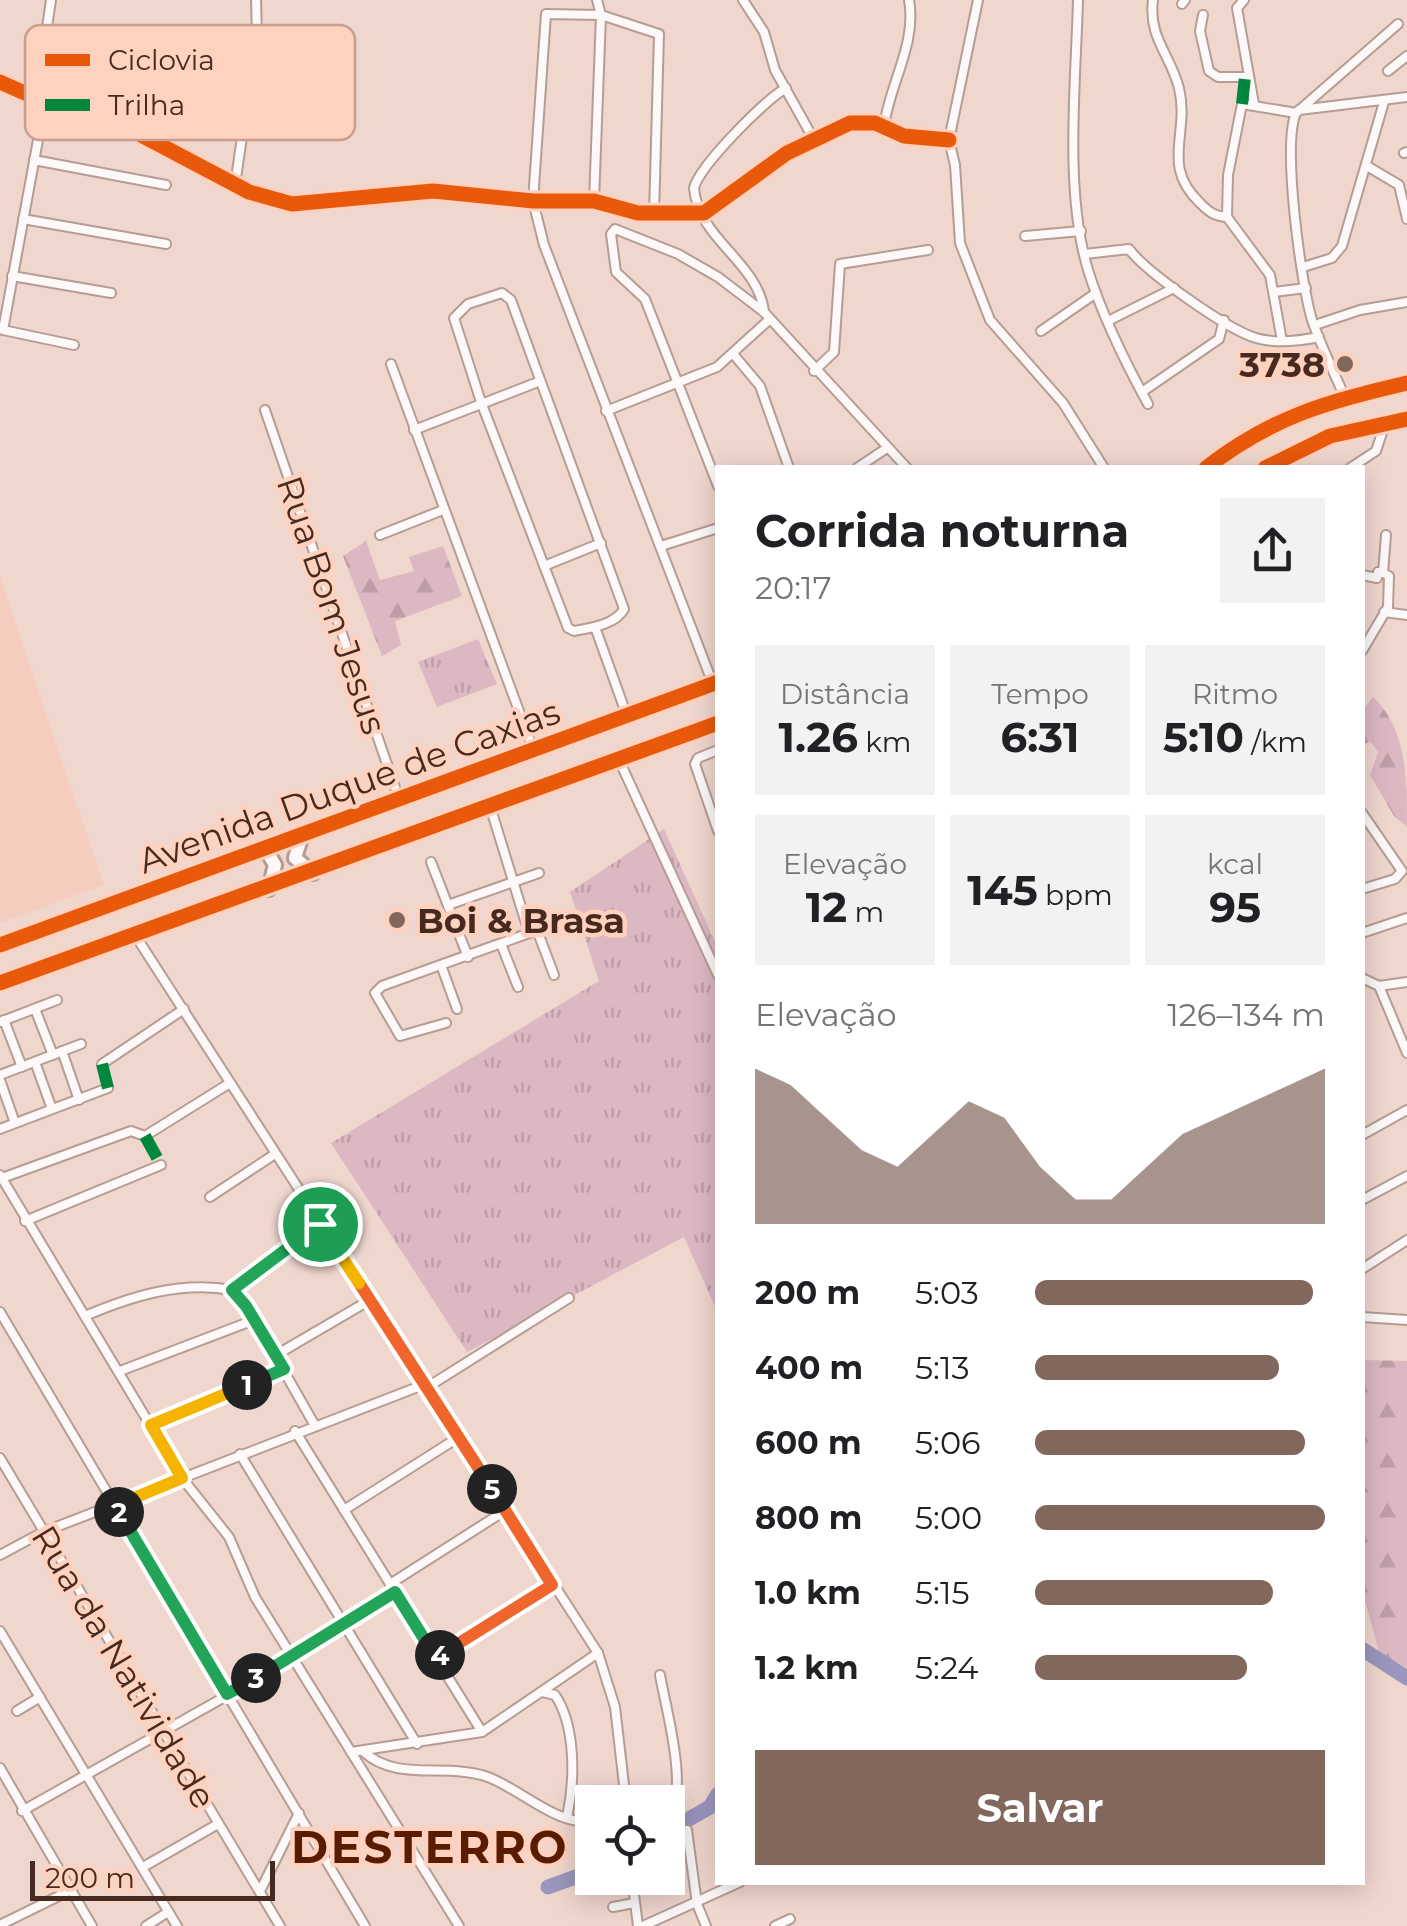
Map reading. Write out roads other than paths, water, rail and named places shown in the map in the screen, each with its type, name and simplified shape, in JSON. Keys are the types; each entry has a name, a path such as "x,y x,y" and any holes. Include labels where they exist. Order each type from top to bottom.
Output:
{"highway":[{"path":"1210,465 1274,422 1345,398 1407,383"},
{"path":"1270,465 1312,442 1407,419"},
{"name":"Avenida Duque de Caxias","path":"0,945 715,683"},
{"name":"Avenida Duque de Caxias","path":"0,982 313,873 715,725"},
{"path":"302,835 296,858 313,873"},
{"path":"257,852 268,854 275,865 268,889"}],"street":[{"path":"47,25 51,0"},
{"path":"256,0 257,25"},
{"path":"594,201 601,15 597,0"},
{"path":"742,0 764,32 786,88 812,138"},
{"path":"884,126 888,95 910,40 909,0"},
{"path":"978,0 949,140 956,165 960,243 979,300 998,330 1072,416 1102,465"},
{"path":"1078,0 1074,113 1081,231 1096,293 1148,404"},
{"path":"1153,0 1154,37 1180,92 1182,130 1177,166 1182,184 1213,215 1226,217"},
{"path":"1244,0 1237,8 1254,104"},
{"path":"1202,14 1200,32 1209,71 1218,77 1247,77"},
{"path":"654,215 660,38 653,31 601,15 544,15 533,201 555,278 715,683"},
{"path":"1345,398 1314,325 1306,288 1290,130 1298,112 1398,24"},
{"path":"1388,72 1407,56"},
{"path":"0,82 25,93"},
{"path":"767,315 761,294 700,213 694,188 701,171 768,100 786,88"},
{"path":"1282,342 1270,275 1226,217 1228,175 1242,104 1298,112 1407,97"},
{"path":"1303,267 1338,254 1368,166 1384,102"},
{"path":"150,140 235,185 292,204 432,192 533,201 594,201 654,215 700,213 812,138 856,122 884,126 904,136 949,140"},
{"path":"38,140 3,323 7,334 74,344"},
{"path":"235,185 242,140"},
{"path":"34,160 166,185"},
{"path":"1368,166 1399,185 1407,219"},
{"path":"22,218 166,244"},
{"path":"715,478 645,299 616,272 611,238 616,229 691,262 767,315 904,465"},
{"path":"1025,236 1081,231"},
{"path":"1085,254 1128,248 1150,273 1252,338 1282,342 1319,337"},
{"path":"814,370 834,352 840,264 928,250"},
{"path":"12,276 111,293"},
{"path":"1108,321 1174,288"},
{"path":"1274,292 1306,288"},
{"path":"506,293 624,609 618,618 578,630 568,628 481,402 454,318 459,309 506,293"},
{"path":"1041,331 1096,293"},
{"path":"1314,325 1360,310 1407,302"},
{"path":"606,411 717,367 734,355 767,315"},
{"path":"1142,392 1219,340 1224,320"},
{"path":"734,355 760,386 788,465"},
{"path":"391,364 534,751"},
{"path":"414,430 538,382"},
{"name":"Rua Bom Jesus","path":"266,410 399,800"},
{"path":"1355,465 1376,451 1385,423"},
{"path":"861,465 886,448"},
{"path":"380,536 444,510"},
{"path":"661,546 715,529"},
{"path":"1383,573 1386,536"},
{"path":"544,566 601,543"},
{"path":"1365,576 1376,578 1378,572 1389,574 1391,583 1384,612 1365,645"},
{"path":"1384,612 1407,616"},
{"path":"1365,623 1374,626"},
{"path":"595,626 627,716"},
{"path":"715,751 698,758 694,764 715,823"},
{"path":"619,760 715,968"},
{"path":"490,806 533,932 554,975"},
{"path":"1365,817 1402,871 1395,879 1365,888"},
{"path":"431,862 468,957"},
{"path":"448,906 538,873"},
{"path":"1365,933 1407,918"},
{"path":"446,1023 400,1036 374,998 382,986 557,923"},
{"path":"134,934 598,1653 615,1707 624,1785"},
{"path":"501,944 518,987"},
{"path":"442,966 456,1009"},
{"path":"1365,979 1379,986 1407,982"},
{"path":"1379,986 1407,1054"},
{"path":"22,1067 2,1021 57,1000"},
{"path":"35,1009 79,1100"},
{"path":"102,1064 184,1009"},
{"path":"15,1124 0,1078 81,1044"},
{"path":"34,1062 52,1109"},
{"path":"230,1083 141,1133 1,1177 182,1478 228,1537 255,1597 459,1926"},
{"path":"0,1129 108,1088"},
{"path":"1365,1133 1407,1110"},
{"path":"210,1197 275,1154"},
{"path":"26,1221 161,1164"},
{"path":"1365,1198 1407,1176"},
{"path":"232,1290 320,1224"},
{"path":"1365,1267 1407,1240"},
{"path":"85,1316 126,1299 164,1290 206,1286 232,1290 276,1355 314,1424"},
{"path":"0,1555 43,1532 294,1431 424,1387 569,1298"},
{"path":"276,1355 370,1300"},
{"path":"0,1312 365,1926"},
{"path":"1365,1317 1406,1320"},
{"path":"120,1371 254,1320"},
{"path":"151,1425 284,1369"},
{"path":"294,1431 482,1732"},
{"path":"344,1510 459,1438"},
{"path":"240,1454 417,1744"},
{"name":"Rua da Natividade","path":"0,1458 280,1926"},
{"path":"22,1811 292,1659 506,1510"},
{"path":"436,1658 552,1585"},
{"path":"0,1630 176,1926"},
{"path":"351,1752 482,1732 598,1653"},
{"path":"660,1675 678,1785"},
{"path":"542,1692 555,1695 568,1729 572,1798 567,1817"},
{"path":"17,1711 40,1697"},
{"path":"364,1752 375,1762 404,1770 452,1768 489,1777 575,1818"},
{"path":"0,1768 92,1926"},
{"path":"260,1892 298,1813"},
{"path":"143,1867 218,1824"},
{"path":"687,1830 697,1904 706,1926"},
{"path":"633,1895 641,1926 734,1885"},
{"path":"0,1925 72,1890"},
{"path":"613,1907 634,1903"},
{"path":"146,1926 168,1912"},
{"path":"775,1926 790,1919"}],"waterway":[{"path":"1365,1651 1407,1678"},
{"path":"685,1821 710,1807 715,1799"},
{"path":"548,1887 575,1877"}],"place":[{"name":"3738","path":"1345,364"},
{"name":"Boi & Brasa","path":"397,920"}],"district":[{"name":"DESTERRO","path":"430,1846"}]}
